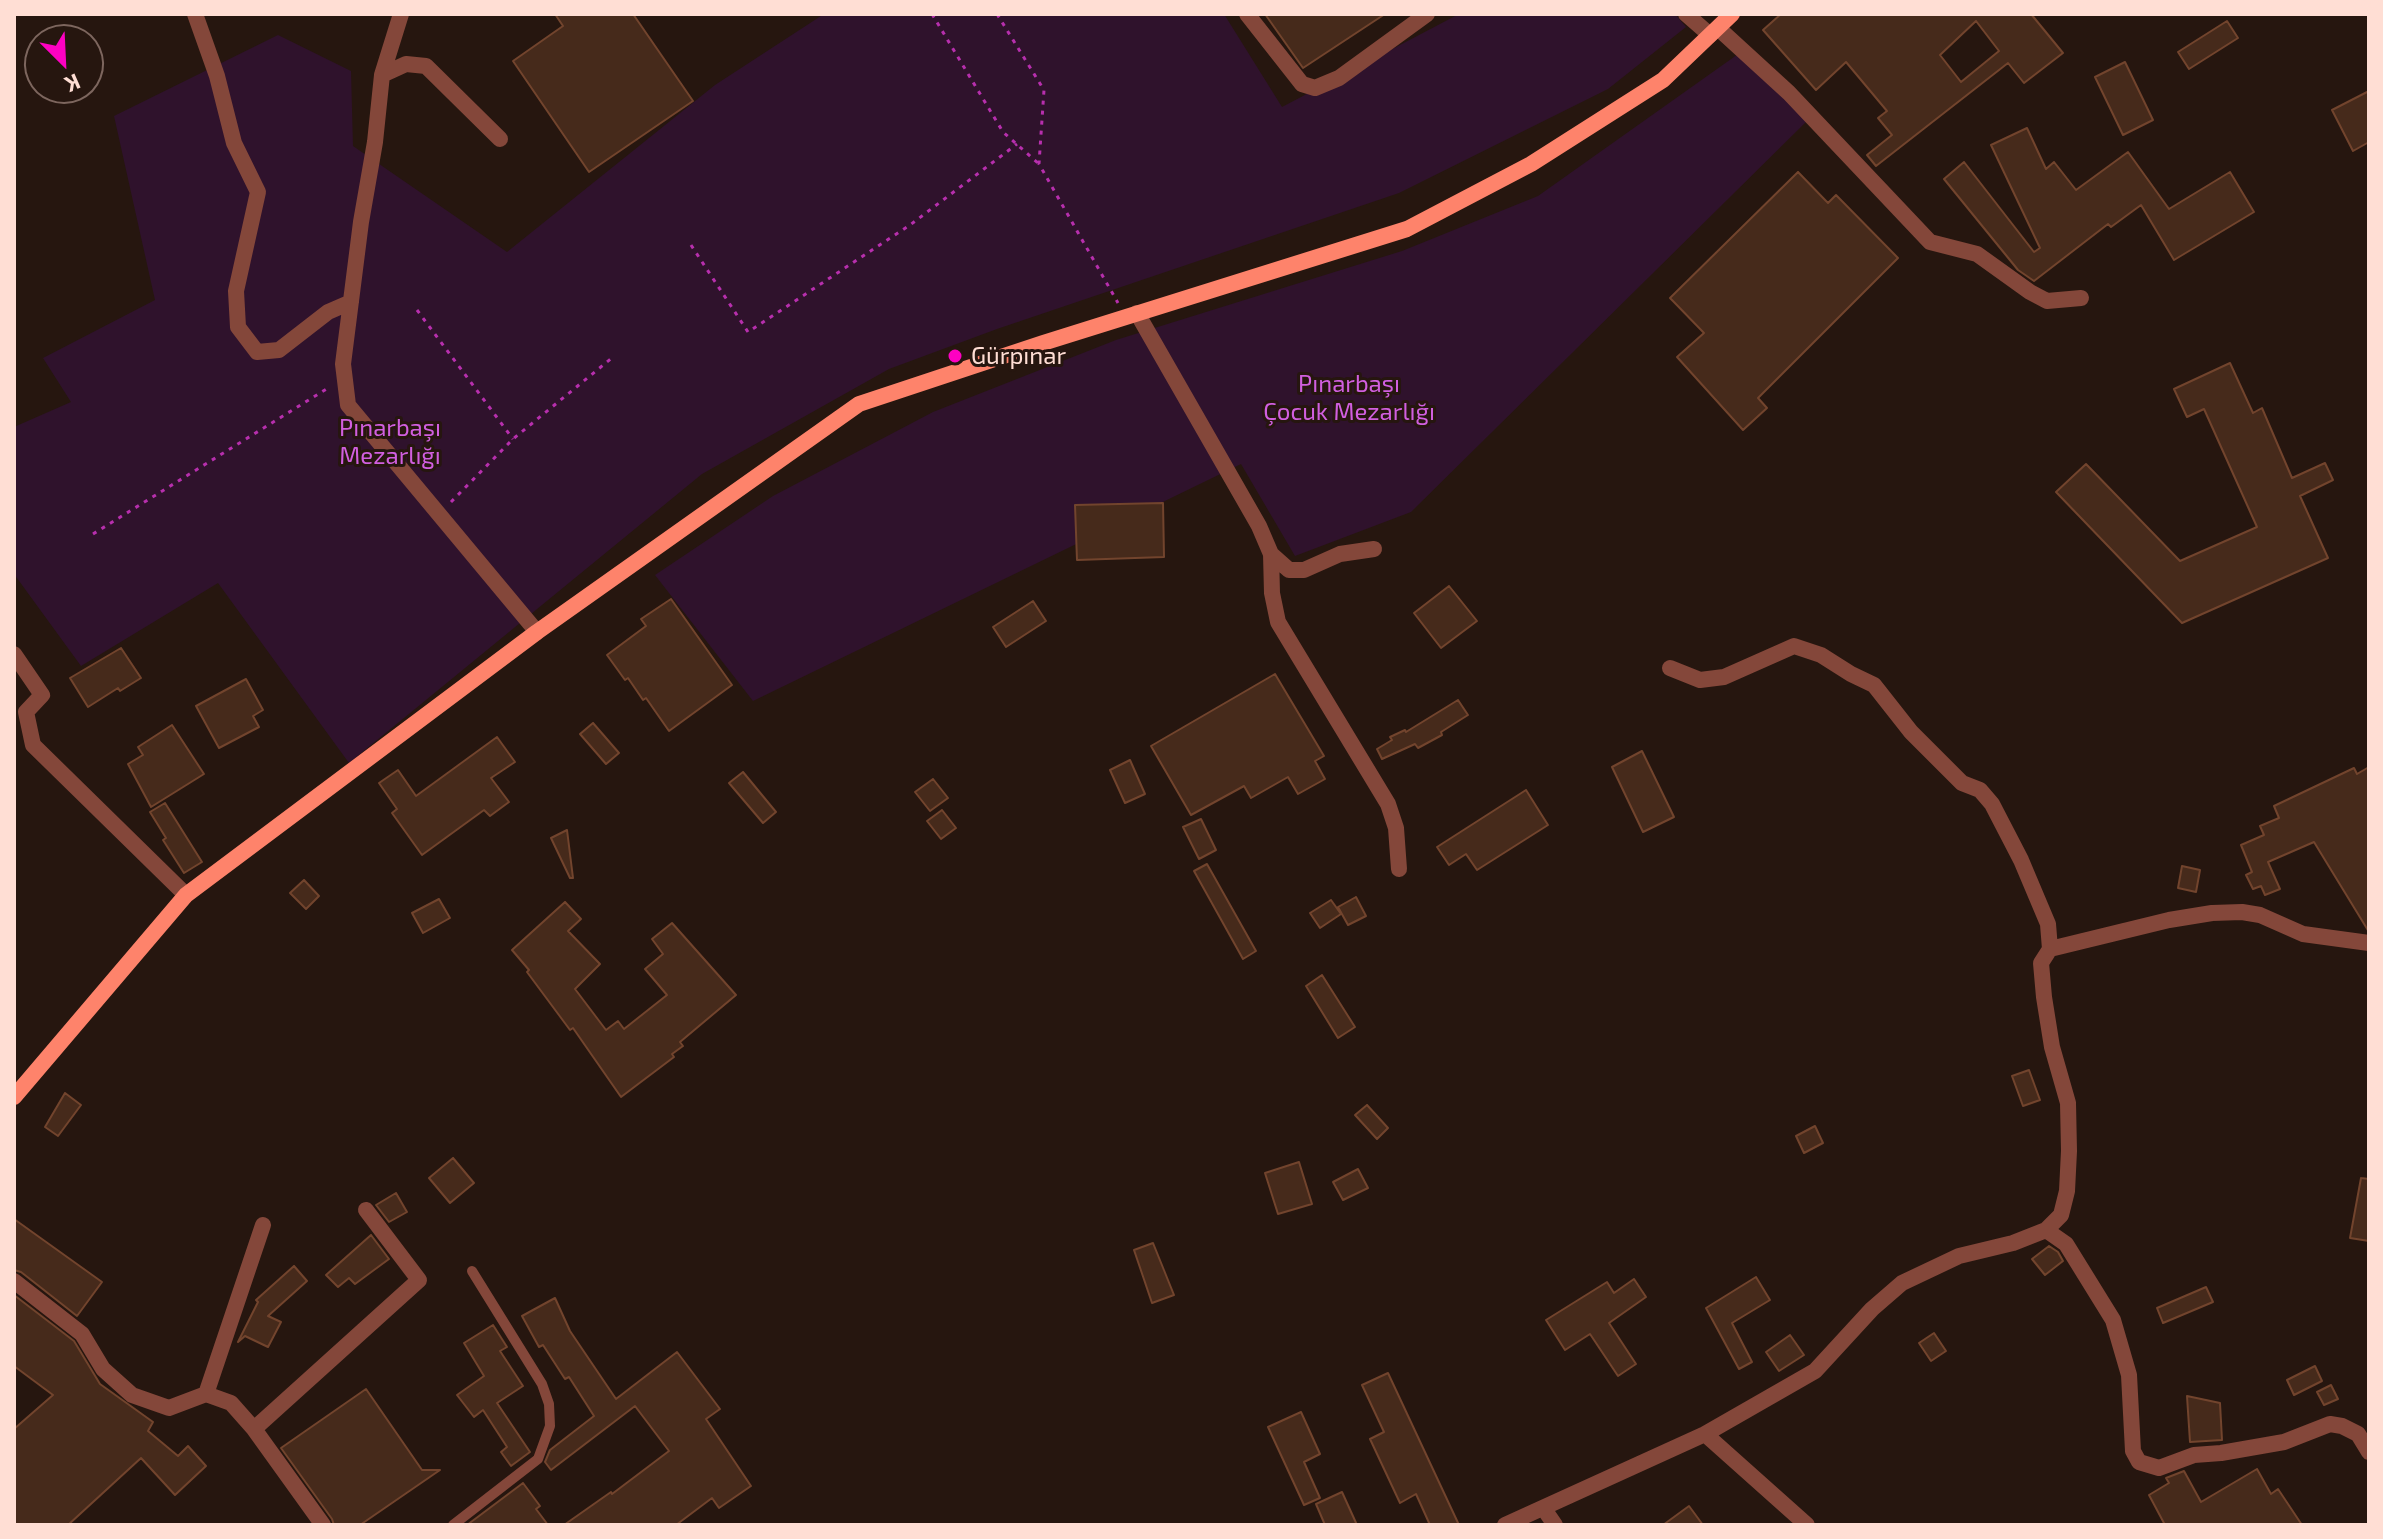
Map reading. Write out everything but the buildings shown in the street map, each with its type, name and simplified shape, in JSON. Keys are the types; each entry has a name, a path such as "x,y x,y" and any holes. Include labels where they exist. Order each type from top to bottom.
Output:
{"main road":[{"path":"14,1097 186,895 537,632 859,404 1407,229 1531,164 1663,80 1732,14"}],"street":[{"path":"195,14 217,76 234,143 258,192 236,291 238,327 257,352 279,350 328,312 351,302"},
{"path":"401,14 382,75 351,302 343,364 348,405 537,632"},
{"path":"1247,14 1302,84 1315,88 1339,78 1427,14"},
{"path":"1686,14 1714,32 1789,93 1930,242 1977,254 2047,301 2081,298"},
{"path":"382,75 406,64 426,66 500,139"},
{"path":"1131,315 1201,422 1259,526 1271,554 1272,593 1278,622 1388,804 1396,828 1399,869"},
{"path":"1271,554 1289,570 1304,570 1340,554 1374,549"},
{"path":"1505,1525 1705,1434 1815,1371 1872,1309 1902,1283 1959,1256 2013,1243 2046,1230 2061,1215 2067,1191 2068,1103 2052,1047 2041,963 2050,949 2048,924 2021,860 1992,804 1980,790 1962,783 1911,732 1874,685 1821,655 1794,646 1724,677 1700,680 1670,668"},
{"path":"14,654 42,695 26,712 33,745 186,895"},
{"path":"2050,949 2169,920 2242,912 2260,915 2303,934 2369,943"},
{"path":"254,1429 419,1280 366,1210"},
{"path":"206,1394 263,1225"},
{"path":"2046,1230 2066,1244 2113,1320 2129,1375 2133,1451 2139,1462 2159,1468 2194,1455 2284,1442 2330,1424 2358,1434 2369,1452"},
{"path":"14,1281 82,1334 103,1369 132,1395 169,1408 206,1394 231,1403 254,1429 323,1525"},
{"path":"1705,1434 1807,1525"},
{"path":"1544,1509 1555,1525"}],"lane":[{"path":"453,1525 538,1459 550,1426 549,1404 542,1384 472,1271"}],"path":[{"path":"932,14 1003,132 1039,164 1131,315"},
{"path":"997,14 1044,90 1039,164"},
{"path":"691,245 748,332 910,225 1017,144"},
{"path":"417,310 513,439"},
{"path":"440,513 513,439 613,357"},
{"path":"93,534 345,378"}],"green space":[{"name":"Pınarbaşı Mezarlığı","path":"824,14 1224,14 1282,107 1459,14 1675,14 1686,27 1608,89 1399,193 997,329 889,369 702,474 349,763 218,583 81,666 14,574 14,427 71,402 43,358 155,300 114,116 278,35 351,71 353,146 507,252 715,85"},
{"name":"Pınarbaşı Çocuk Mezarlığı","path":"1741,52 1807,121 1411,512 1295,556 1241,464 753,701 655,575 773,496 933,412 1116,340 1402,251 1538,196"}],"place":[{"name":"Gürpınar","path":"955,356"}]}
